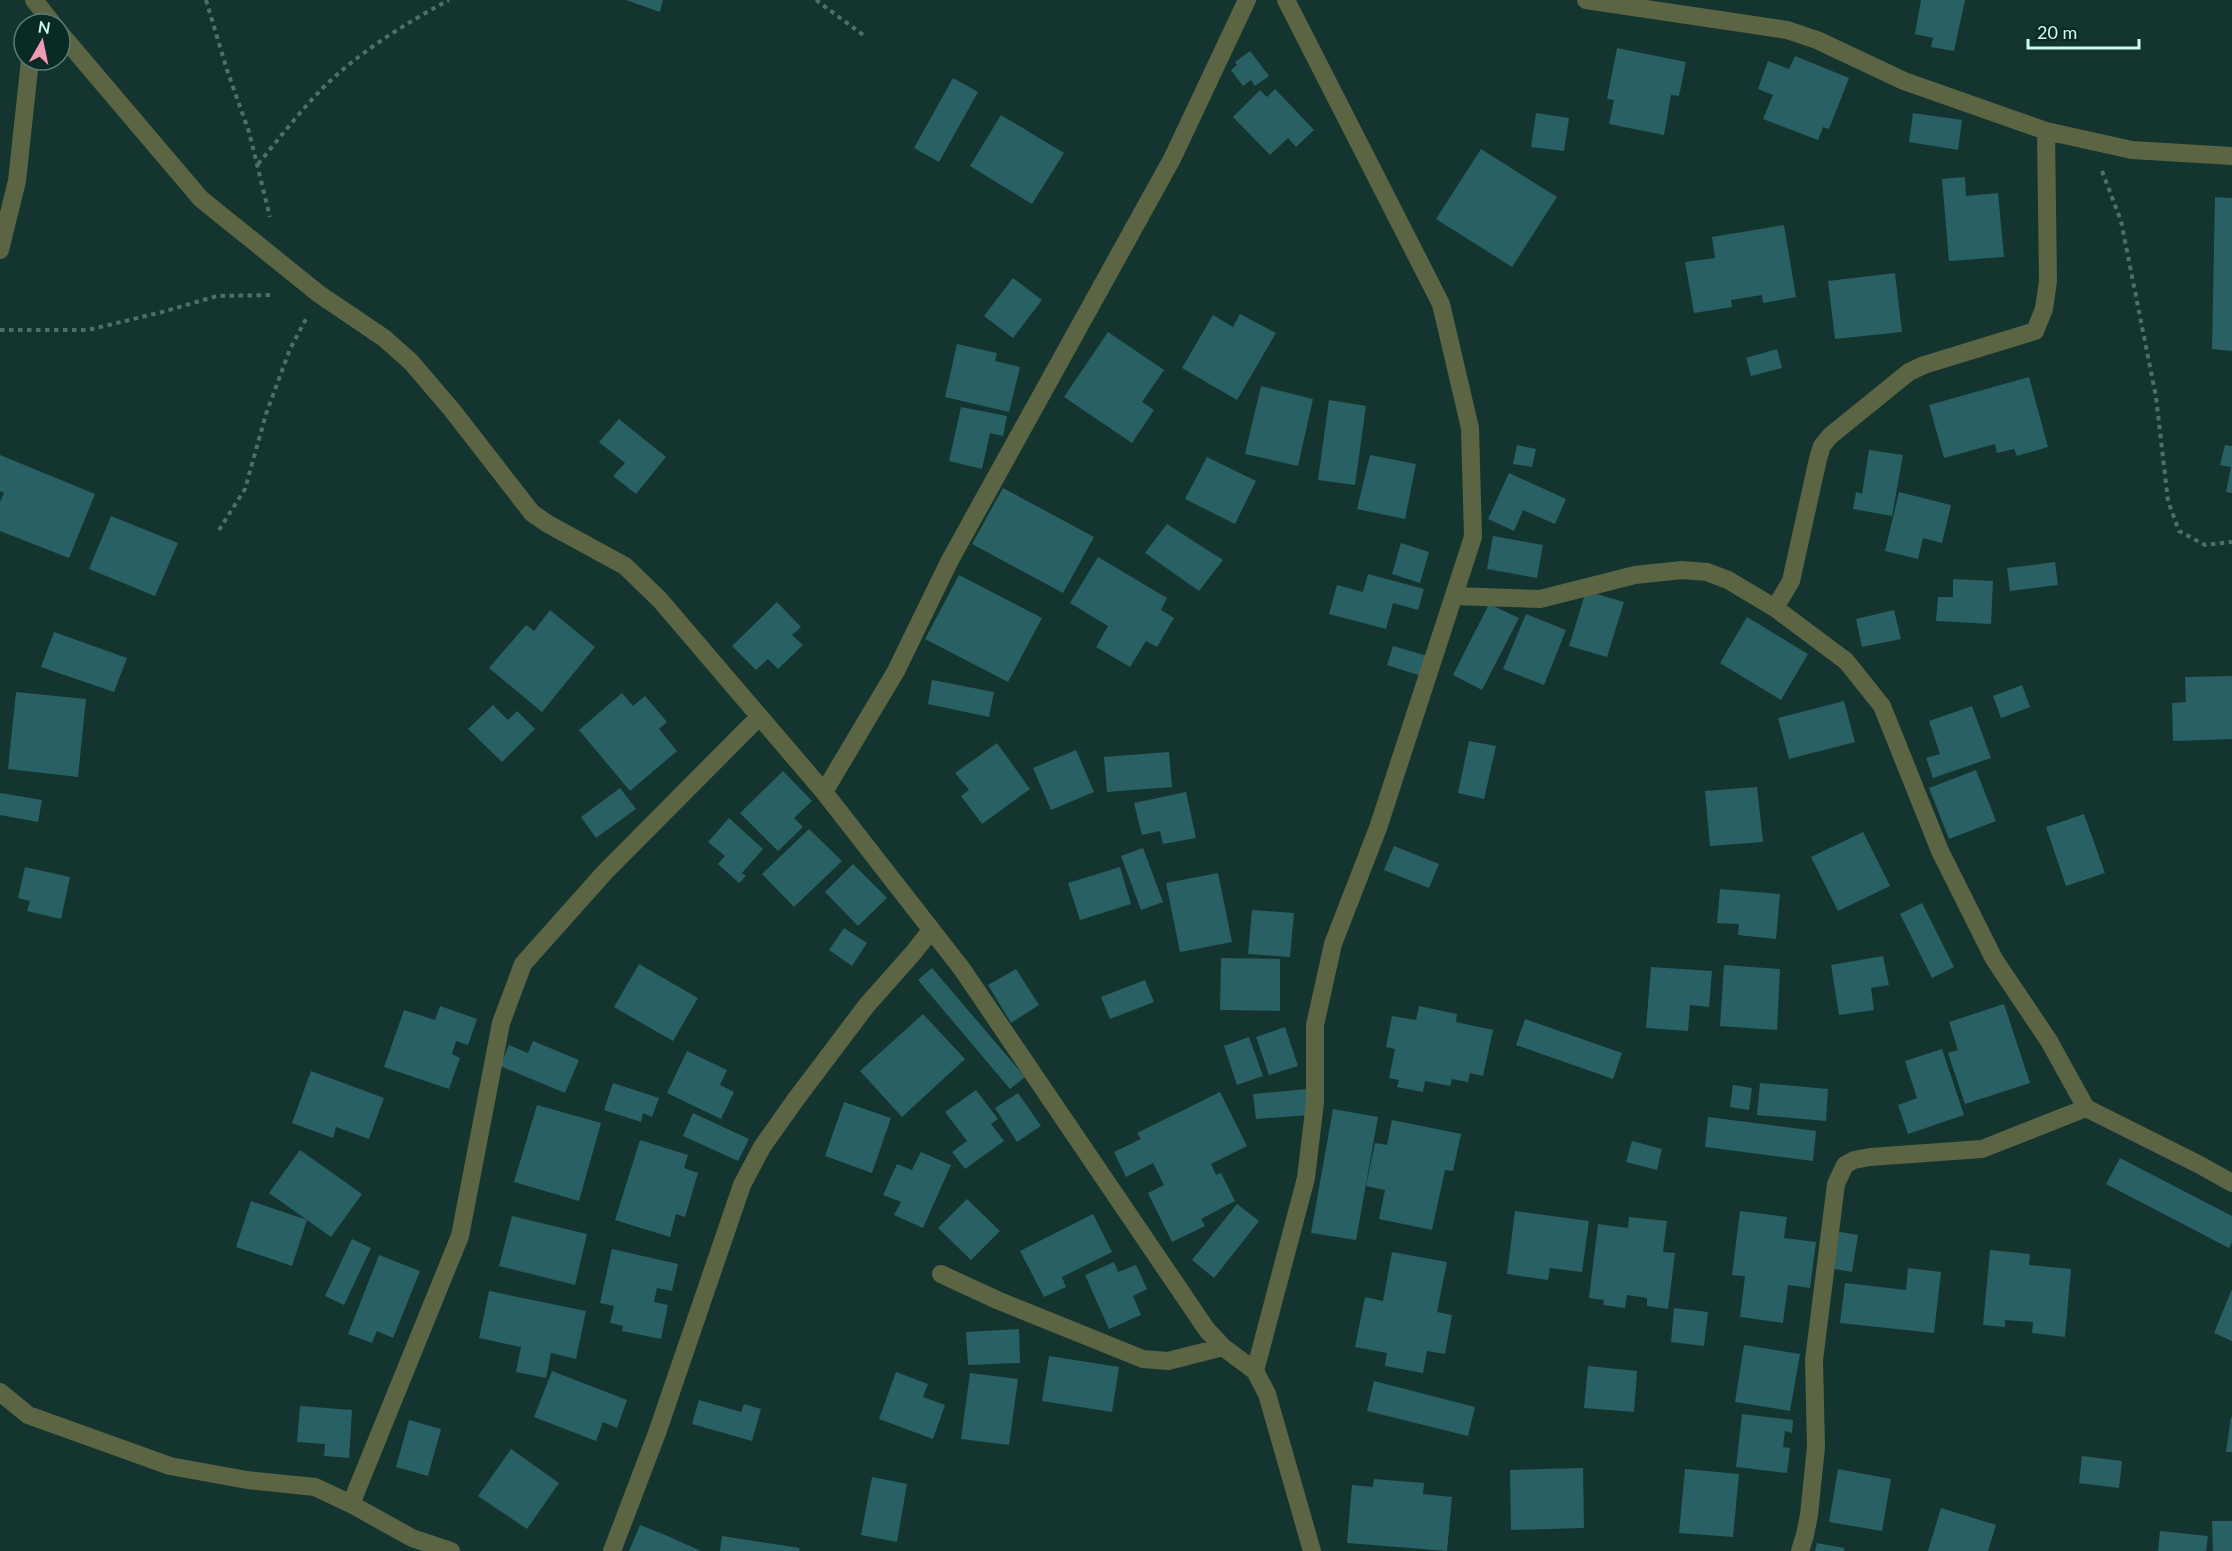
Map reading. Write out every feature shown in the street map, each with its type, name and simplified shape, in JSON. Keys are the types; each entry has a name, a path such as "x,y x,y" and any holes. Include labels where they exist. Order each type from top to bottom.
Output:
{"street":[{"path":"34,0 44,12"},
{"path":"824,792 896,671 950,560 1172,159 1247,0"},
{"path":"1255,1371 1306,1178 1315,1102 1315,1025 1333,944 1378,828 1473,537 1470,428 1441,304 1286,0"},
{"path":"1586,0 1787,30 1817,40 1904,81 2046,131 2091,142 2132,150 2232,156"},
{"path":"72,48 201,199 320,294 384,338 411,362 452,410 532,513 625,566 639,579 660,600 824,792 962,969 1197,1317 1223,1347 1255,1371 1267,1394 1311,1551"},
{"path":"0,250 17,181 29,72"},
{"path":"1775,608 1791,581 1818,459 1822,446 1830,435 1910,372 1924,365 2035,331 2044,309 2048,280 2046,131"},
{"path":"1454,596 1540,599 1635,575 1682,570 1707,572 1728,580 1775,608 1846,661 1882,706 1940,851 1989,949 2049,1041 2086,1108 2232,1183"},
{"path":"351,1504 460,1236 501,1023 523,964 605,872 759,717"},
{"path":"612,1551 657,1433 742,1185 762,1147 860,1014 931,930"},
{"path":"1800,1551 1807,1525 1816,1447 1814,1360 1833,1203 1841,1171 1845,1165 1854,1160 1870,1157 1982,1149 2086,1108"},
{"path":"941,1274 1007,1304 1143,1359 1168,1361 1223,1347"},
{"path":"0,1392 28,1415 170,1466 247,1480 315,1487 412,1538 451,1551"}],"path":[{"path":"206,0 249,132 271,220"},
{"path":"257,164 318,92 367,51 425,12 449,0"},
{"path":"816,0 866,38"},
{"path":"2091,142 2121,221 2156,397 2168,501 2179,531 2205,545 2232,543"},
{"path":"0,330 88,330 217,296 320,294 290,349 266,414 245,489 219,530"}],"building":[{"path":"626,0 663,0 660,12"},
{"path":"1921,0 1965,0 1954,51 1931,47 1933,38 1915,34"},
{"path":"1617,48 1686,62 1679,96 1671,95 1664,135 1609,124 1614,100 1607,99"},
{"path":"1250,51 1269,76 1255,86 1251,80 1243,86 1231,70 1237,65 1235,62"},
{"path":"1795,56 1849,78 1829,129 1823,127 1818,140 1763,119 1773,95 1758,89 1768,61 1789,69"},
{"path":"953,78 978,92 939,162 914,148"},
{"path":"1275,89 1314,130 1296,147 1288,138 1270,155 1233,117 1260,90 1267,97"},
{"path":"1536,113 1569,118 1564,151 1531,147"},
{"path":"1913,113 1962,120 1958,150 1909,142"},
{"path":"1001,115 1064,153 1032,204 970,166"},
{"path":"1481,149 1557,197 1512,267 1436,219"},
{"path":"1965,177 1966,196 1998,193 2004,257 1949,261 1942,179"},
{"path":"2215,197 2232,198 2232,351 2212,349"},
{"path":"1784,225 1796,297 1763,303 1762,295 1731,300 1732,307 1694,313 1685,262 1715,258 1712,237"},
{"path":"1895,273 1902,332 1835,339 1828,281"},
{"path":"1013,278 1042,300 1013,338 984,316"},
{"path":"1240,314 1276,333 1237,400 1182,368 1213,315 1233,327"},
{"path":"1108,332 1164,370 1142,402 1154,410 1132,443 1064,397"},
{"path":"957,344 997,353 995,361 1020,367 1009,412 945,397"},
{"path":"1777,349 1782,368 1751,376 1746,358"},
{"path":"2029,377 2048,447 2017,456 2014,449 1997,453 1995,444 1944,458 1929,405"},
{"path":"1261,386 1313,399 1298,466 1245,454"},
{"path":"1329,400 1366,406 1355,485 1318,480"},
{"path":"961,407 1007,416 1003,436 990,433 982,469 949,461"},
{"path":"619,419 666,457 636,494 613,476 625,463 599,442"},
{"path":"1517,445 1536,449 1532,467 1513,464"},
{"path":"2225,445 2232,446 2232,493 2226,492 2231,467 2220,465"},
{"path":"1869,450 1903,455 1892,516 1853,509 1856,492 1862,494"},
{"path":"0,455 95,494 69,558 0,531 0,502 4,493 0,491"},
{"path":"1370,455 1416,464 1405,519 1357,509"},
{"path":"1207,457 1256,481 1235,524 1185,499"},
{"path":"1509,473 1566,499 1555,524 1523,510 1514,531 1488,519"},
{"path":"1003,488 1094,537 1063,593 972,544"},
{"path":"1899,492 1951,505 1942,543 1923,538 1918,559 1885,551"},
{"path":"111,516 178,543 155,596 89,569"},
{"path":"1167,524 1223,560 1199,591 1145,553"},
{"path":"1493,536 1543,545 1537,578 1487,569"},
{"path":"1401,543 1429,552 1420,583 1392,574"},
{"path":"1098,557 1167,598 1161,610 1174,618 1157,647 1146,641 1130,667 1096,647 1108,626 1070,603"},
{"path":"2055,562 2058,585 2010,591 2007,568"},
{"path":"1368,574 1424,589 1418,610 1393,603 1386,629 1329,614 1337,585 1363,592"},
{"path":"959,575 1042,618 1008,682 925,639"},
{"path":"1953,579 1993,581 1991,624 1936,621 1938,597 1953,597"},
{"path":"1586,591 1624,602 1607,657 1569,646"},
{"path":"777,602 801,627 792,635 803,645 778,669 768,659 756,670 732,646"},
{"path":"1489,604 1519,618 1482,690 1453,675"},
{"path":"550,610 595,647 542,712 489,668 526,625 534,631"},
{"path":"1894,610 1901,639 1862,647 1856,619"},
{"path":"1526,614 1566,630 1544,685 1503,669"},
{"path":"1747,617 1808,654 1781,700 1720,663"},
{"path":"54,632 127,658 114,692 41,667"},
{"path":"1393,646 1431,657 1424,677 1387,665"},
{"path":"2232,676 2232,739 2173,741 2172,703 2186,702 2185,677"},
{"path":"932,680 994,692 989,717 928,704"},
{"path":"2022,685 2030,707 2001,718 1993,696"},
{"path":"16,692 86,699 78,777 8,769"},
{"path":"622,693 633,706 645,696 667,722 659,729 677,751 630,791 579,730"},
{"path":"1844,701 1855,742 1789,759 1778,718"},
{"path":"493,705 508,720 517,711 535,729 502,762 468,729"},
{"path":"1972,706 1991,758 1933,778 1926,758 1940,754 1929,721"},
{"path":"1469,741 1496,746 1484,799 1458,793"},
{"path":"997,743 1030,789 982,824 961,796 969,790 955,773"},
{"path":"1076,750 1094,792 1051,810 1033,768"},
{"path":"1169,752 1172,787 1107,792 1104,757"},
{"path":"1976,770 1996,821 1949,839 1929,788"},
{"path":"783,771 812,801 794,818 803,827 778,851 740,813"},
{"path":"1757,787 1763,842 1710,846 1705,791"},
{"path":"620,788 636,809 596,838 581,817"},
{"path":"1186,792 1196,838 1163,844 1160,831 1142,835 1134,803"},
{"path":"0,793 42,800 38,822 0,815"},
{"path":"2084,814 2105,873 2066,886 2046,827"},
{"path":"729,818 763,849 742,873 746,876 739,883 718,864 725,856 708,842"},
{"path":"809,829 842,861 794,907 762,874"},
{"path":"1863,832 1890,886 1838,911 1811,857"},
{"path":"1394,846 1439,864 1429,888 1384,870"},
{"path":"1143,848 1163,902 1141,910 1121,856"},
{"path":"853,864 887,898 858,926 825,892"},
{"path":"25,867 70,877 61,919 27,911 30,901 18,898"},
{"path":"1120,867 1131,904 1080,920 1068,883"},
{"path":"1218,873 1232,942 1180,952 1166,883"},
{"path":"1720,889 1780,894 1776,939 1738,935 1739,924 1717,923"},
{"path":"1922,903 1954,967 1932,978 1900,914"},
{"path":"1252,910 1294,913 1290,957 1248,954"},
{"path":"844,928 867,943 852,966 829,950"},
{"path":"1883,956 1889,985 1871,988 1874,1010 1839,1015 1831,965"},
{"path":"1221,958 1280,959 1280,1011 1220,1010"},
{"path":"639,964 698,998 673,1041 614,1007"},
{"path":"1724,965 1780,969 1777,1030 1720,1026"},
{"path":"1651,967 1712,971 1709,1007 1690,1005 1688,1031 1646,1028"},
{"path":"932,968 1025,1077 1010,1089 918,980"},
{"path":"1016,969 1039,1005 1011,1023 988,985"},
{"path":"1145,980 1154,1002 1110,1019 1101,997"},
{"path":"2004,1004 2030,1083 1965,1104 1948,1053 1958,1050 1949,1022"},
{"path":"440,1006 477,1019 468,1045 456,1041 452,1054 460,1058 449,1089 384,1067 404,1010 435,1020"},
{"path":"1419,1006 1457,1014 1456,1022 1493,1030 1483,1076 1470,1073 1468,1082 1452,1079 1450,1086 1425,1081 1423,1092 1397,1087 1399,1080 1389,1078 1395,1049 1386,1047 1392,1016 1416,1020"},
{"path":"923,1014 965,1059 902,1117 860,1071"},
{"path":"1525,1019 1622,1053 1613,1079 1516,1045"},
{"path":"1285,1027 1298,1066 1269,1075 1256,1037"},
{"path":"1249,1037 1263,1076 1237,1085 1224,1046"},
{"path":"533,1041 579,1060 565,1093 500,1066 509,1045 528,1053"},
{"path":"1942,1049 1964,1115 1908,1134 1898,1105 1917,1098 1905,1061"},
{"path":"687,1051 727,1070 720,1085 734,1092 721,1119 667,1093"},
{"path":"311,1071 384,1098 369,1139 336,1127 333,1138 292,1123"},
{"path":"613,1083 659,1098 652,1117 643,1113 641,1122 604,1110"},
{"path":"1760,1083 1828,1089 1826,1121 1757,1115"},
{"path":"1733,1085 1752,1088 1749,1110 1730,1107"},
{"path":"1307,1089 1310,1115 1256,1119 1253,1094"},
{"path":"976,1090 998,1119 991,1124 1004,1141 965,1169 952,1152 967,1141 945,1112"},
{"path":"1220,1092 1247,1146 1211,1164 1216,1175 1221,1173 1235,1201 1201,1219 1205,1226 1172,1242 1148,1193 1164,1185 1153,1163 1126,1177 1114,1152 1141,1139 1137,1133"},
{"path":"1018,1093 1041,1126 1017,1142 995,1108"},
{"path":"844,1102 891,1118 872,1173 825,1156"},
{"path":"537,1105 601,1123 579,1201 514,1182"},
{"path":"1333,1109 1378,1117 1356,1240 1311,1233"},
{"path":"693,1113 749,1139 738,1161 683,1136"},
{"path":"1708,1117 1816,1131 1813,1161 1705,1147"},
{"path":"1392,1120 1461,1134 1453,1171 1445,1170 1432,1230 1379,1219 1385,1190 1366,1186 1375,1143 1387,1145"},
{"path":"640,1140 688,1155 684,1168 698,1173 685,1217 676,1214 670,1237 615,1220"},
{"path":"1632,1141 1662,1149 1657,1170 1626,1162"},
{"path":"300,1150 362,1194 331,1237 269,1193"},
{"path":"921,1152 951,1165 923,1228 894,1215 901,1202 883,1195 897,1164 912,1170"},
{"path":"2120,1158 2232,1216 2232,1242 2229,1248 2106,1184"},
{"path":"967,1199 1000,1231 971,1260 938,1228"},
{"path":"251,1201 307,1220 292,1266 236,1247"},
{"path":"1237,1204 1259,1221 1214,1278 1192,1260"},
{"path":"1515,1211 1589,1221 1582,1272 1550,1268 1548,1280 1507,1274"},
{"path":"1740,1211 1787,1217 1784,1238 1816,1242 1810,1288 1788,1285 1783,1323 1740,1317 1745,1276 1732,1275"},
{"path":"1093,1214 1112,1252 1062,1277 1066,1287 1044,1297 1020,1251"},
{"path":"512,1216 587,1234 575,1285 499,1266"},
{"path":"1629,1217 1667,1221 1663,1252 1675,1253 1668,1309 1647,1306 1647,1298 1627,1295 1625,1308 1603,1305 1604,1300 1589,1298 1598,1224 1628,1228"},
{"path":"1835,1231 1858,1235 1852,1272 1829,1268"},
{"path":"352,1239 371,1248 344,1305 325,1296"},
{"path":"612,1249 678,1264 672,1291 657,1288 654,1302 668,1305 661,1339 622,1331 623,1326 610,1323 614,1306 600,1303"},
{"path":"1990,1250 2030,1254 2029,1265 2071,1269 2065,1337 2032,1333 2033,1322 2005,1320 2005,1327 1983,1325"},
{"path":"1392,1252 1447,1262 1437,1312 1452,1315 1445,1354 1427,1351 1423,1373 1385,1366 1387,1353 1355,1347 1365,1297 1383,1301"},
{"path":"379,1255 420,1271 393,1338 377,1331 372,1343 348,1334"},
{"path":"1114,1262 1118,1272 1136,1265 1147,1289 1133,1296 1141,1315 1109,1329 1085,1275"},
{"path":"1908,1268 1941,1272 1934,1333 1840,1323 1845,1283 1906,1290"},
{"path":"2232,1289 2232,1341 2214,1333"},
{"path":"489,1291 586,1311 576,1359 551,1353 546,1378 516,1372 521,1347 479,1338"},
{"path":"1674,1308 1708,1312 1704,1346 1671,1342"},
{"path":"1019,1329 1020,1363 968,1365 966,1332"},
{"path":"1744,1345 1800,1354 1790,1411 1735,1402"},
{"path":"1049,1356 1119,1367 1112,1412 1042,1401"},
{"path":"1588,1366 1637,1371 1634,1412 1584,1408"},
{"path":"552,1371 627,1400 617,1428 603,1422 596,1441 534,1417"},
{"path":"896,1372 928,1384 923,1397 945,1405 933,1439 879,1419"},
{"path":"970,1373 1018,1379 1009,1445 961,1439"},
{"path":"1374,1381 1475,1407 1468,1436 1367,1411"},
{"path":"699,1400 741,1412 744,1404 761,1409 752,1441 692,1424"},
{"path":"300,1406 352,1410 349,1458 324,1456 325,1444 297,1442"},
{"path":"1742,1414 1793,1420 1792,1433 1785,1431 1783,1447 1790,1448 1787,1473 1736,1467"},
{"path":"2231,1417 2232,1452 2226,1452"},
{"path":"409,1420 441,1429 428,1476 396,1467"},
{"path":"511,1449 559,1483 527,1529 478,1496"},
{"path":"2082,1456 2122,1461 2119,1488 2079,1483"},
{"path":"1583,1468 1584,1528 1511,1530 1510,1470"},
{"path":"1685,1469 1739,1474 1733,1537 1679,1533"},
{"path":"1838,1469 1891,1479 1882,1531 1829,1522"},
{"path":"872,1477 907,1484 897,1542 861,1535"},
{"path":"1374,1479 1424,1483 1423,1494 1452,1497 1447,1551 1347,1543 1352,1485 1373,1487"},
{"path":"1941,1508 1996,1525 1988,1551 1928,1551"},
{"path":"2212,1521 2232,1521 2232,1551 2213,1551"},
{"path":"640,1525 663,1534 701,1551 629,1551"},
{"path":"2160,1531 2208,1536 2206,1551 2158,1551"},
{"path":"722,1536 800,1548 799,1551 720,1551"},
{"path":"1817,1543 1844,1548 1844,1551 1815,1551"}]}
